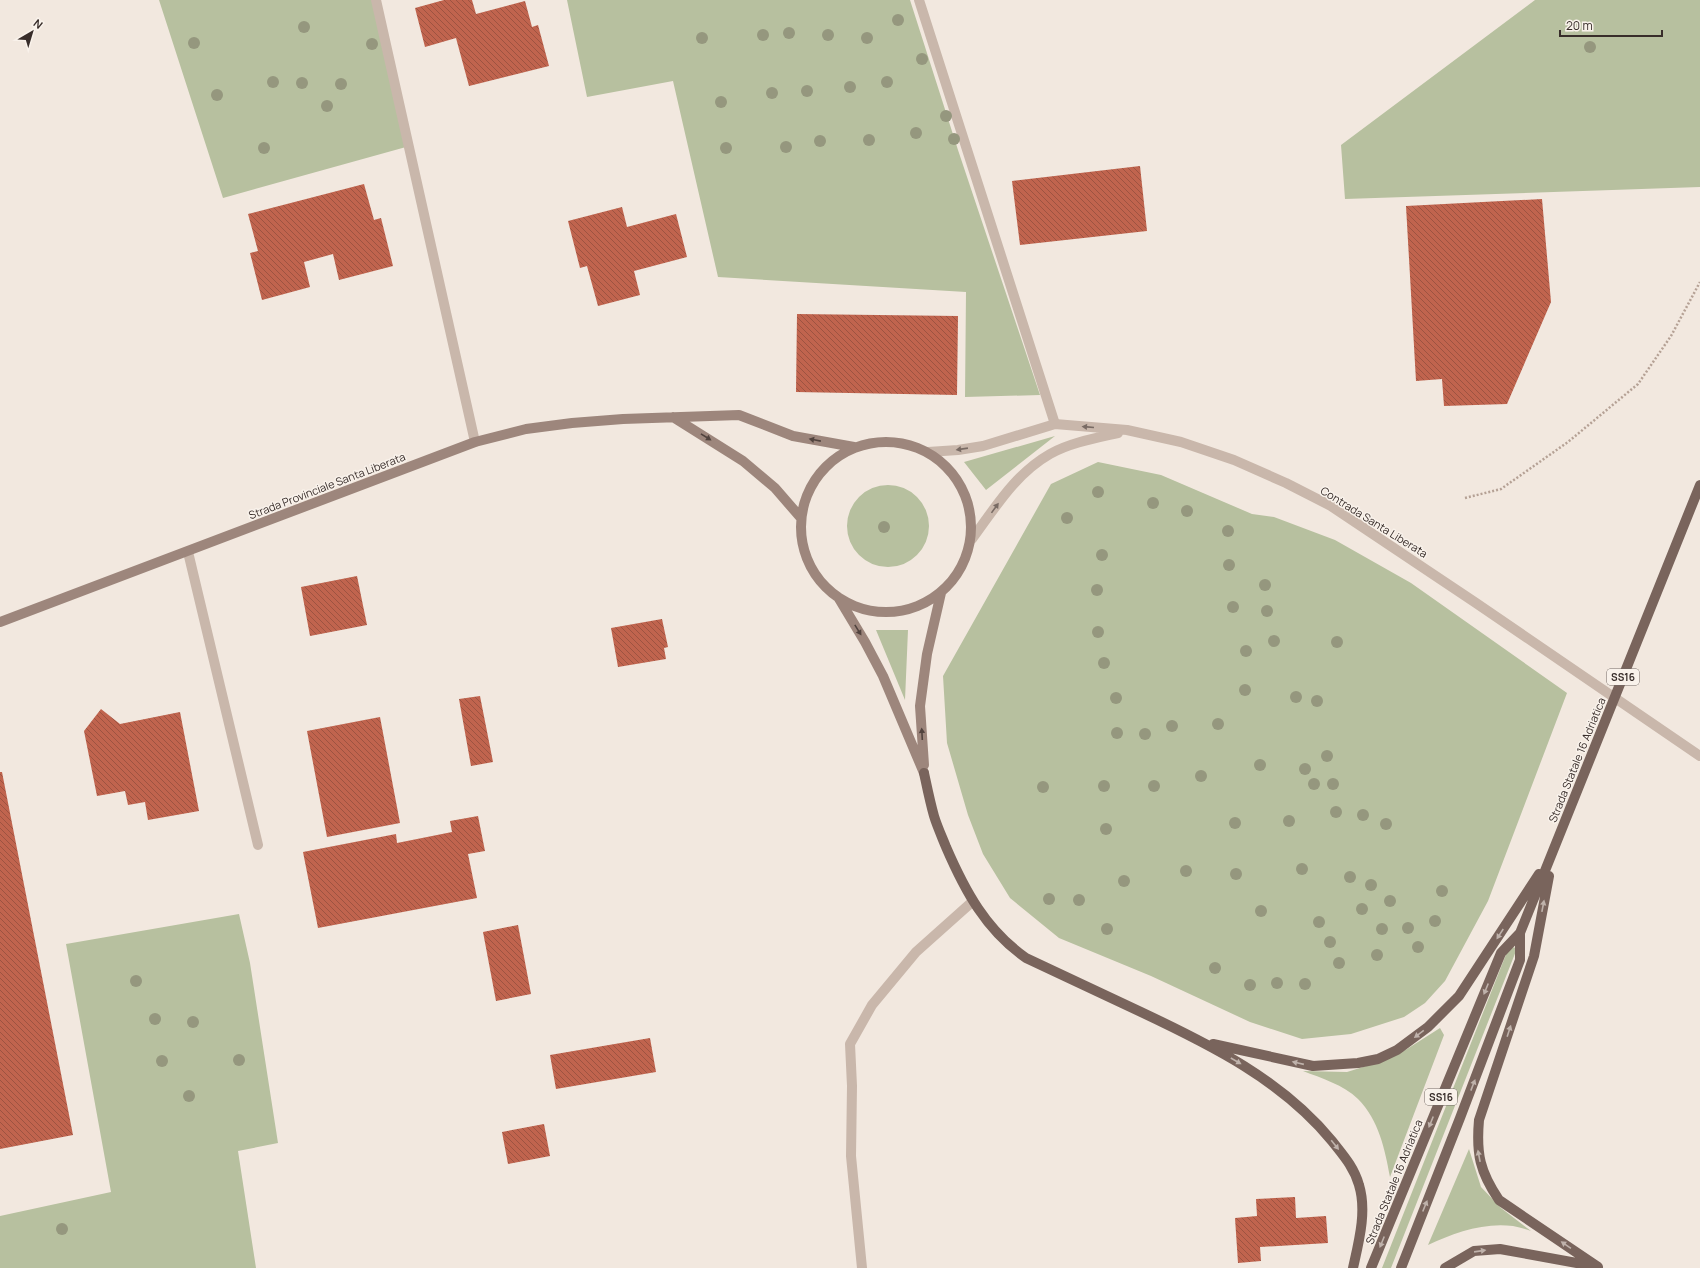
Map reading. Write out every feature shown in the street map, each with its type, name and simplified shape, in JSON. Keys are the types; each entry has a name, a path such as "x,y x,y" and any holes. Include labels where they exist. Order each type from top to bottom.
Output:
{"main road":[{"name":"Strada Provinciale Santa Liberata","path":"0,622 475,442 534,428 623,419 739,415 793,436 854,447"},
{"path":"673,417 743,461 775,488 801,518"},
{"path":"879,441 904,443 928,452 949,468 964,489 972,513 972,539 966,560 959,572 941,593 917,607 890,613 862,609 838,597 821,582 808,563 802,541 801,518 806,496 817,475 834,459 854,447 879,441"},
{"name":"Strada Statale 16 Adriatica","path":"1371,1268 1501,953 1520,933 1700,485"},
{"path":"941,593 927,654 920,706 924,773 934,817 951,859 972,902 997,934 1011,948 1026,958 1203,1041 1243,1065 1304,1110 1350,1163 1359,1184 1363,1203 1359,1239 1353,1268"},
{"path":"838,597 883,676 924,773"},
{"path":"1203,1041 1313,1066 1358,1063 1378,1059 1397,1050 1428,1027 1459,996 1553,854"},
{"path":"1553,854 1534,956 1479,1120 1477,1143 1481,1165 1488,1184 1499,1200 1599,1268"},
{"name":"Strada Statale 16 Adriatica","path":"1401,1268 1520,960 1520,933"},
{"path":"1445,1268 1474,1252 1500,1249 1599,1268"}],"street":[{"path":"376,0 475,442"},
{"path":"919,0 1056,424 983,446 958,450 928,452"},
{"name":"Contrada Santa Liberata","path":"1056,424 1127,430 1181,442 1234,460 1286,483 1331,506 1700,756"},
{"path":"972,539 1008,488 1029,468 1051,453 1085,440 1127,430"},
{"path":"188,552 258,845"},
{"path":"862,1268 851,1156 852,1086 850,1044 872,1005 916,952 972,902"}],"path":[{"path":"1465,498 1501,489 1568,442 1638,384 1671,336 1700,282"}],"green space":[{"path":"159,0 374,0 406,147 223,198"},
{"path":"567,0 910,0 958,150 1040,395 965,397 966,292 718,277 673,81 587,97"},
{"path":"1535,0 1700,0 1700,187 1345,199 1341,145"},
{"path":"1055,436 986,490 964,462"},
{"path":"1098,462 1161,475 1252,514 1274,517 1335,540 1411,583 1567,693 1488,901 1445,981 1425,1003 1404,1017 1351,1034 1302,1039 1250,1022 1151,976 1059,938 1010,898 983,854 968,815 947,743 943,676 1051,484"},
{"path":"888,485 904,488 917,497 926,510 929,526 926,542 917,555 904,564 888,567 872,564 859,555 850,542 847,526 850,510 859,497 872,488"},
{"path":"876,630 908,630 905,700"},
{"path":"239,914 250,963 278,1143 238,1151 256,1268 0,1268 0,1216 111,1192 66,944"},
{"path":"1512,947 1516,948 1516,951 1391,1268 1382,1268 1507,952"},
{"path":"1440,1028 1444,1035 1390,1177 1380,1136 1365,1107 1358,1099 1346,1090 1332,1082 1303,1071 1347,1072 1379,1062 1407,1049"},
{"path":"1469,1149 1481,1187 1501,1208 1531,1231 1520,1227 1502,1225 1480,1227 1448,1236 1428,1245"}],"building":[{"path":"444,0 472,0 476,14 525,1 532,27 538,25 549,66 469,86 456,38 425,47 415,8"},
{"path":"1140,166 1147,231 1020,245 1012,181"},
{"path":"364,184 374,220 381,218 393,266 339,280 333,254 304,262 310,287 262,300 250,253 258,251 248,214"},
{"path":"1542,199 1551,302 1507,404 1444,406 1442,379 1416,381 1406,206"},
{"path":"622,207 627,227 676,214 687,257 634,271 640,295 598,306 587,266 580,268 568,221"},
{"path":"797,314 958,316 957,395 796,392"},
{"path":"357,576 367,625 310,636 301,587"},
{"path":"662,619 668,647 664,648 666,659 618,667 611,628"},
{"path":"480,696 493,762 471,766 459,699"},
{"path":"101,709 120,724 180,712 199,811 148,820 145,802 128,805 125,791 97,796 84,731"},
{"path":"380,717 400,823 327,837 307,731"},
{"path":"0,772 2,772 73,1135 0,1149"},
{"path":"478,816 485,851 468,854 477,898 318,928 303,852 396,834 397,843 452,832 450,821"},
{"path":"518,925 531,994 496,1001 483,932"},
{"path":"650,1038 656,1072 556,1089 550,1055"},
{"path":"544,1124 550,1156 508,1164 502,1132"},
{"path":"1295,1197 1296,1218 1326,1216 1328,1243 1260,1247 1261,1261 1238,1263 1235,1218 1257,1216 1256,1199"}]}
